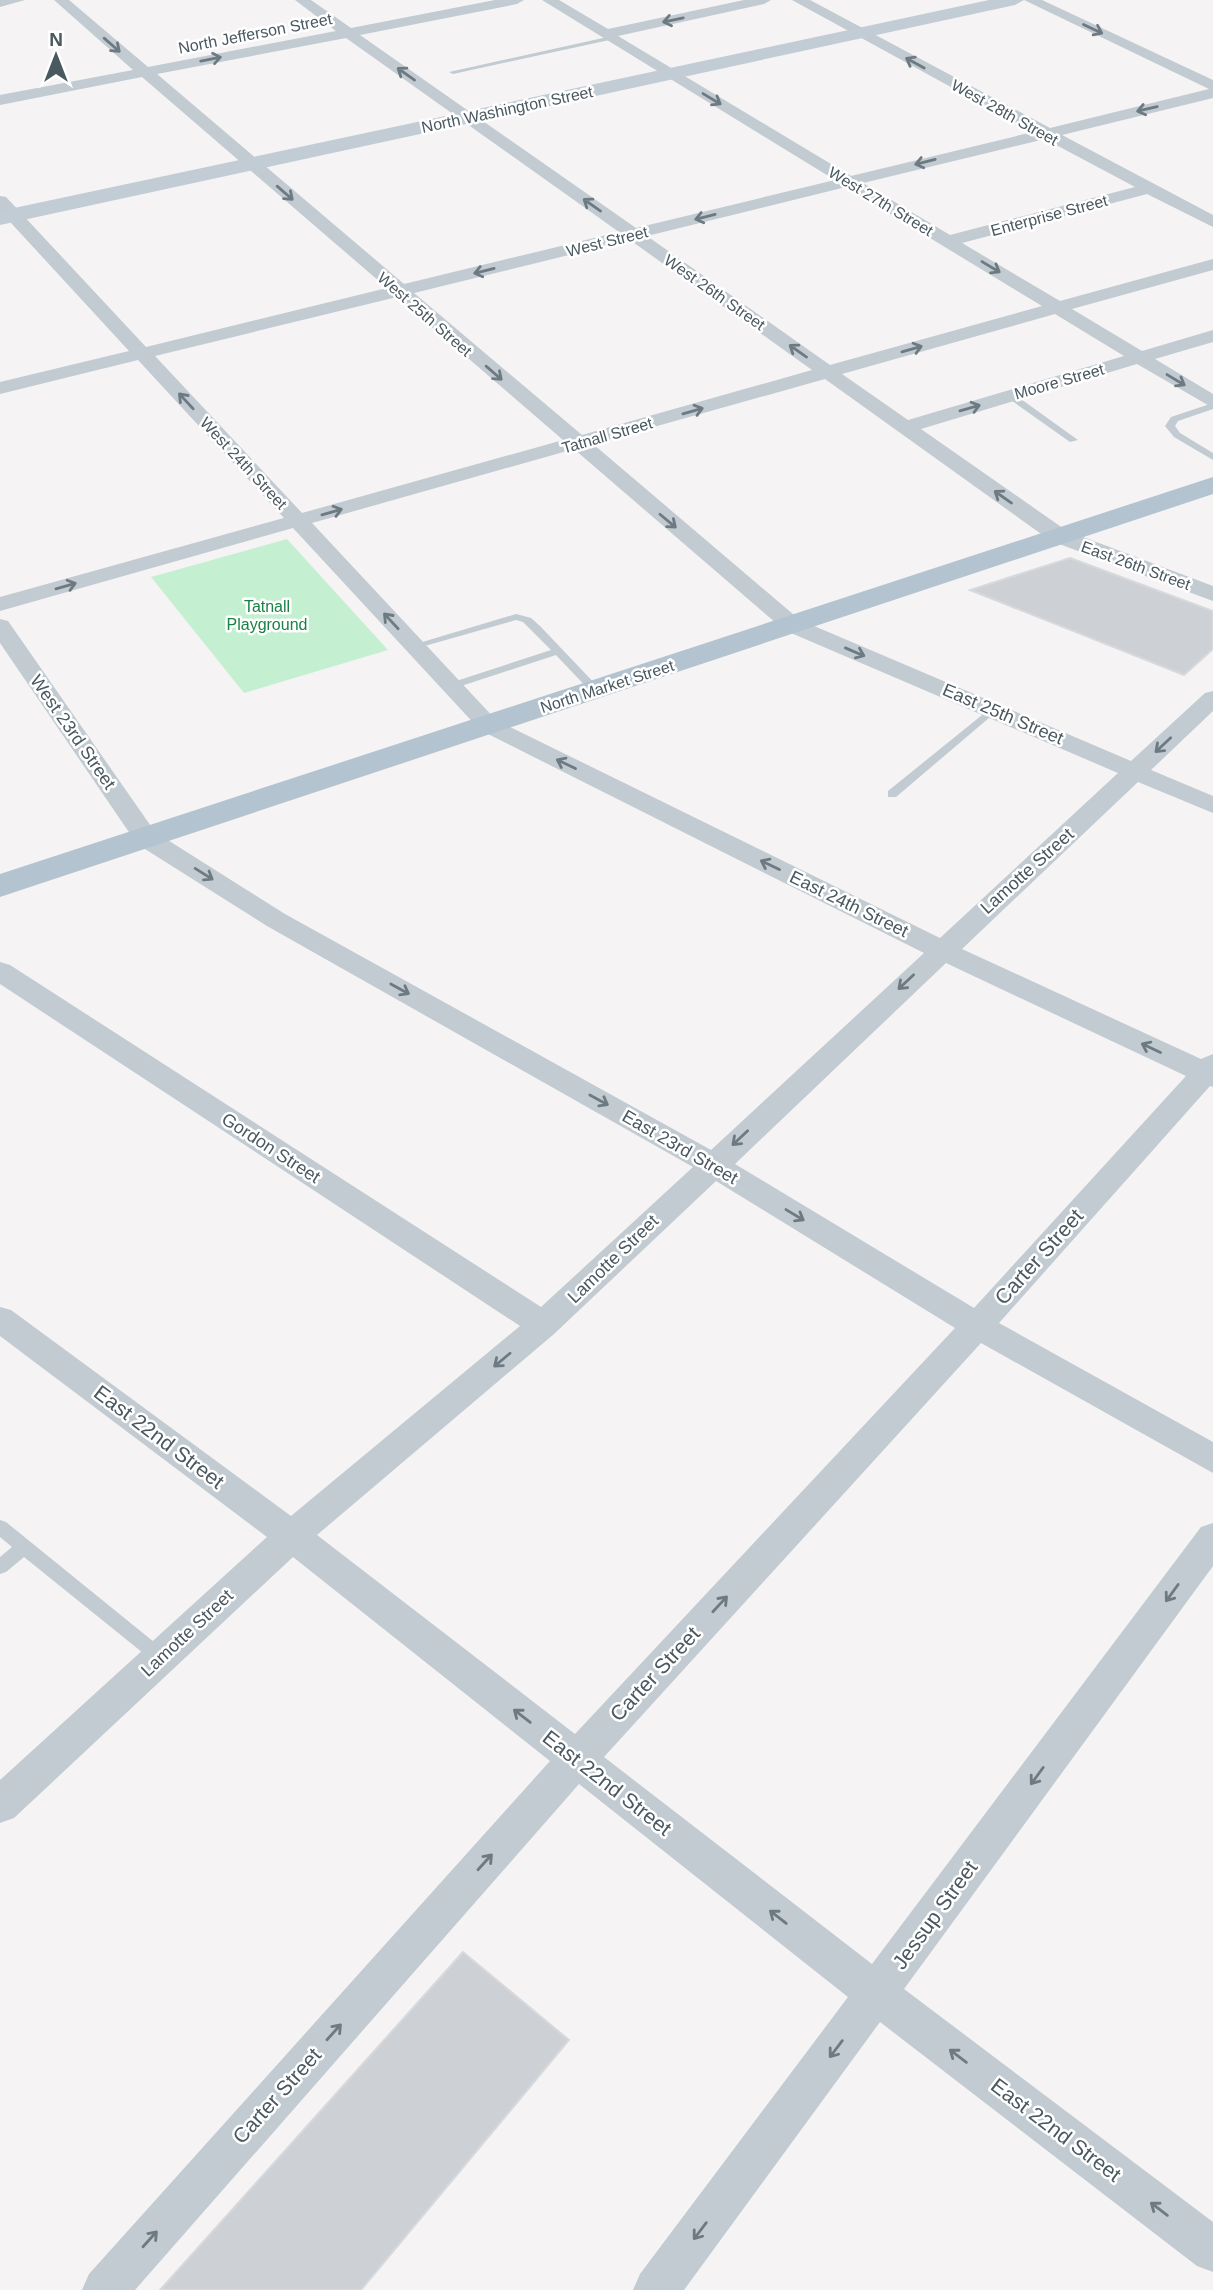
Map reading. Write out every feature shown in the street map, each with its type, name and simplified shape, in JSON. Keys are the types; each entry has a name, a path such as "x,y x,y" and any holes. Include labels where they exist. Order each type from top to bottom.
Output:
{"main road":[{"name":"North Washington Street","path":"4,211 251,164 1015,0"},
{"name":"North Market Street","path":"0,886 1213,485"}],"street":[{"path":"0,3 18,0"},
{"name":"West 25th Street","path":"61,0 792,625"},
{"name":"West 26th Street","path":"302,0 1059,536"},
{"name":"North Jefferson Street","path":"0,100 517,0"},
{"name":"West 27th Street","path":"549,0 1213,404"},
{"path":"609,36 764,0"},
{"name":"West 28th Street","path":"799,0 1213,222"},
{"path":"1031,0 1213,86"},
{"name":"West Street","path":"0,388 1213,93"},
{"name":"Enterprise Street","path":"948,241 1149,188"},
{"name":"West 24th Street","path":"4,211 142,354 488,725"},
{"name":"Tatnall Street","path":"0,604 1213,264"},
{"name":"Moore Street","path":"905,427 1213,336"},
{"name":"East 26th Street","path":"1059,536 1213,594"},
{"name":"East 25th Street","path":"792,625 1213,805"},
{"name":"West 23rd Street","path":"0,626 146,838"},
{"name":"Lamotte Street","path":"0,1805 292,1536 543,1325 1213,698"},
{"name":"East 24th Street","path":"488,725 941,950 1210,1072"},
{"name":"East 23rd Street","path":"146,838 276,920 712,1164 977,1326 1213,1459"},
{"name":"Gordon Street","path":"0,971 543,1325"},
{"name":"Carter Street","path":"105,2290 577,1759 1210,1072"},
{"name":"East 22nd Street","path":"0,1319 292,1536 877,1994 1213,2250"},
{"name":"Jessup Street","path":"656,2290 1213,1538"}],"lane":[{"path":"453,72 609,36"},
{"path":"1011,396 1073,440"},
{"path":"1213,404 1174,419 1170,426 1177,435 1213,457"},
{"path":"414,646 516,617 527,620 595,690"},
{"path":"451,686 558,651"},
{"path":"892,794 992,710"},
{"path":"0,1527 160,1657"},
{"path":"0,1567 24,1547"}],"green space":[{"name":"Tatnall Playground","path":"287,539 388,650 244,693 151,577"}],"building":[{"path":"1070,558 1213,611 1213,649 1184,675 970,590"},
{"path":"463,1952 569,2040 361,2290 160,2290"}]}
